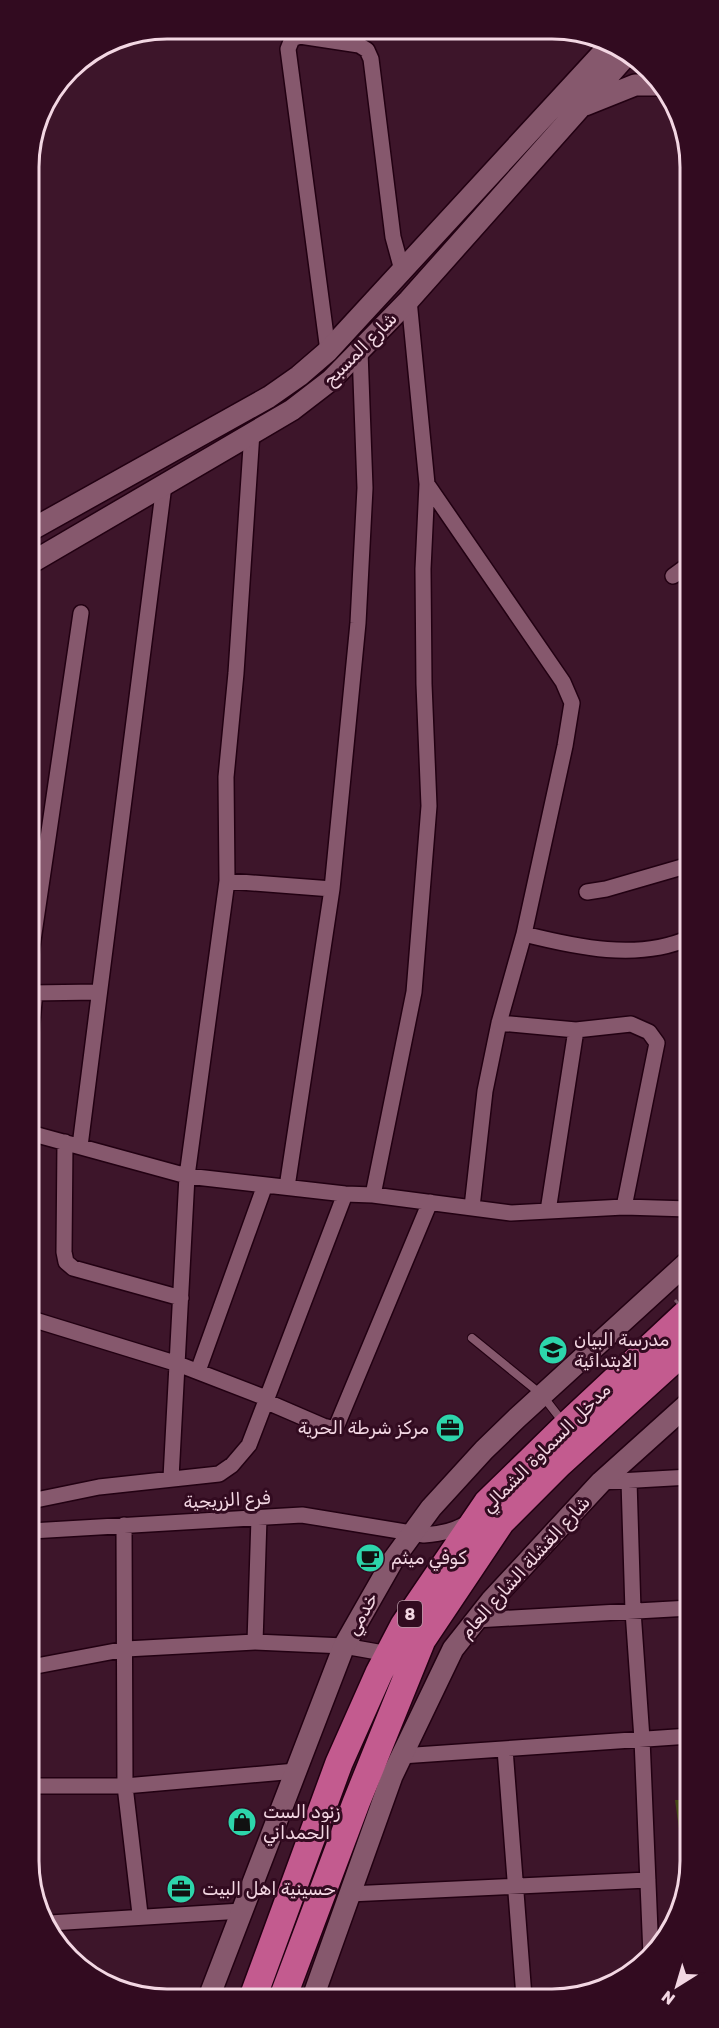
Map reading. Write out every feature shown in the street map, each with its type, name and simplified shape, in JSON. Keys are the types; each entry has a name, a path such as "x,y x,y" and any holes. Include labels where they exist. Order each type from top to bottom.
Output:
{"highway":[{"name":"مدخل السماوة الشمالي","path":"256,1989 339,1763 404,1624 479,1513 680,1314"},
{"name":"مدخل السماوة الشمالي","path":"287,1989 356,1803 422,1640 501,1522 559,1464 680,1360"}],"main road":[{"name":"شارع المسبح","path":"39,525 269,397 299,376 328,351 605,51"},
{"name":"شارع المسبح","path":"39,558 292,410 331,380 409,300 622,60"},
{"path":"582,106 635,85 650,85"},
{"name":"خدمي","path":"212,1989 344,1646 376,1588 453,1484 542,1395 680,1269"},
{"name":"شارع القشلة الشارع العام","path":"316,1989 392,1776 453,1649 491,1601 602,1482 680,1411"}],"street":[{"path":"292,39 288,49 328,351"},
{"path":"320,39 359,45 367,50 371,59 393,237 402,270"},
{"path":"373,1195 414,992 429,806 424,684 423,569 428,484 409,300"},
{"path":"287,1187 332,889 359,612 365,488 360,351"},
{"path":"171,1478 187,1176 226,881 226,777 236,673 252,432"},
{"path":"428,484 563,682 572,703 565,746 524,934 499,1023 485,1091 472,1208"},
{"path":"164,485 98,992 72,1144 63,1252 66,1262 73,1269 181,1298"},
{"path":"673,576 680,571"},
{"path":"39,900 81,613"},
{"path":"587,892 606,889 680,868"},
{"path":"226,881 332,889"},
{"path":"524,934 570,945 612,949 653,949 680,942"},
{"path":"39,992 98,992"},
{"path":"499,1023 576,1030 631,1024 649,1032 657,1044 624,1207"},
{"path":"548,1211 576,1030"},
{"path":"39,1135 187,1176 265,1185 373,1195 511,1213 624,1207 680,1209"},
{"path":"198,1371 265,1185"},
{"path":"39,1500 99,1487 219,1474 232,1466 249,1445 345,1194"},
{"path":"39,1321 198,1371 331,1428 337,1425 430,1202"},
{"path":"602,1482 680,1477"},
{"path":"629,1480 633,1611 642,1739 650,1942"},
{"name":"فرع الزريجية","path":"39,1530 302,1515 418,1534 439,1534 468,1523 479,1513"},
{"path":"255,1642 258,1518"},
{"path":"124,1525 125,1786 142,1917"},
{"path":"418,1534 432,1540 438,1548 442,1558 442,1568"},
{"path":"476,1620 680,1609"},
{"path":"39,1665 126,1649 255,1642 344,1646 389,1654"},
{"path":"401,1756 680,1737"},
{"path":"505,1749 523,1989"},
{"path":"39,1786 125,1786 296,1771"},
{"path":"350,1894 648,1880"},
{"path":"55,1923 242,1911"}],"lane":[{"path":"472,1338 542,1395 566,1426"}],"building":[{"path":"675,1800 680,1800 680,1836"}],"place":[{"name":"مدرسة البيان الابتدائية","path":"553,1350"},
{"name":"مركز شرطة الحرية","path":"450,1428"},
{"name":"كوفي ميثم","path":"370,1558"},
{"name":"زنود الست الحمداني","path":"242,1822"},
{"name":"حسينية اهل البيت","path":"181,1889"}]}
